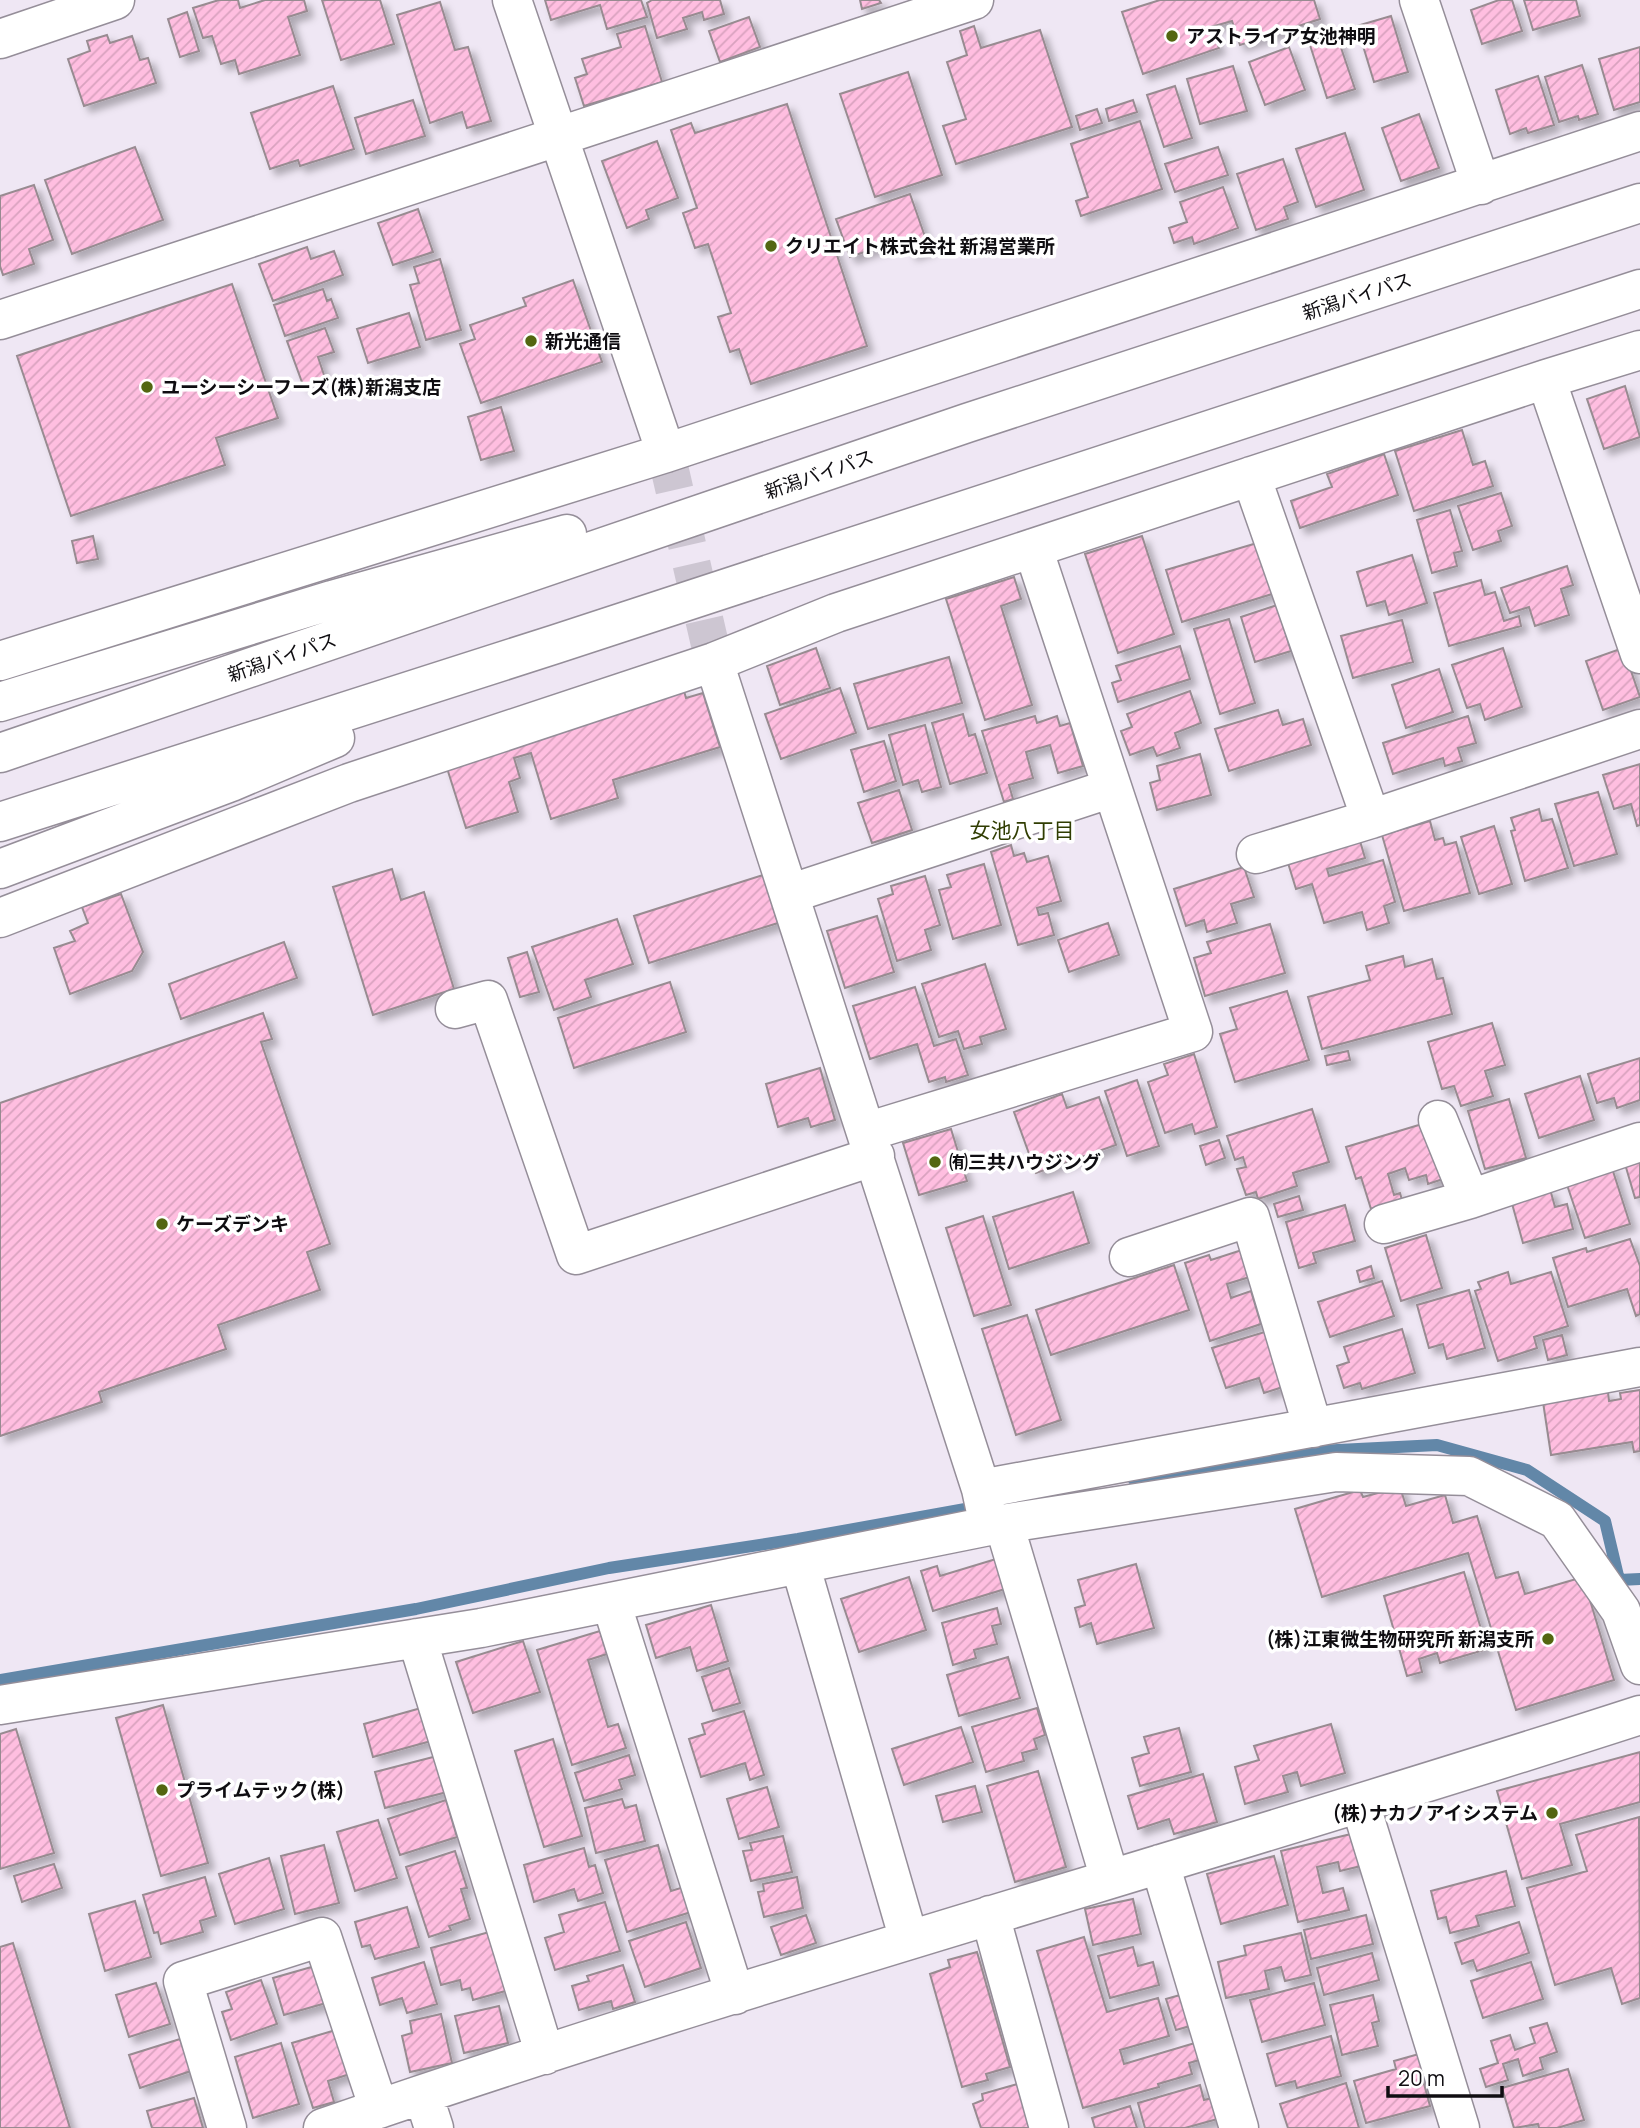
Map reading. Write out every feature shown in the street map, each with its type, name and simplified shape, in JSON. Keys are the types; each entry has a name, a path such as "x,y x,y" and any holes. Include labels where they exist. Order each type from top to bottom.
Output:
{"main road":[{"path":"0,39 115,0"},
{"path":"512,0 666,453"},
{"path":"0,320 974,0"},
{"path":"1419,0 1481,185"},
{"path":"0,661 666,453 1640,131"},
{"name":"新潟バイパス","path":"0,753 967,424 1640,203"},
{"path":"0,822 556,644 1640,289"},
{"path":"0,918 349,783 714,662 836,613 1640,350"},
{"path":"1546,379 1640,654"},
{"path":"0,702 332,600 967,424"},
{"path":"1251,476 1371,819"},
{"path":"455,1009 488,1000 576,1255 870,1144 1193,1032 1033,548"},
{"path":"0,869 231,782 556,644"},
{"path":"714,662 1110,1879"},
{"path":"1256,854 1371,819 1640,729"},
{"path":"789,894 1112,788"},
{"path":"1438,1120 1469,1199"},
{"path":"1384,1224 1469,1199 1640,1142"},
{"path":"1129,1257 1250,1217 1313,1428"},
{"path":"981,1489 1640,1367"},
{"path":"0,1705 417,1638 997,1525 1336,1472 1469,1476 1557,1520 1621,1611 1640,1665"},
{"path":"800,1564 909,1940"},
{"path":"611,1602 736,1995"},
{"path":"417,1638 545,2055"},
{"path":"323,2128 379,2109 428,2111 545,2055 1640,1714"},
{"path":"1360,1803 1460,2128"},
{"path":"1160,1864 1239,2128"},
{"path":"990,1915 1049,2128"},
{"path":"227,2128 183,1981 322,1937 379,2109"}],"building":[{"path":"219,0 238,0 240,8 265,0 304,0 307,11 288,17 300,55 239,74 235,60 221,64 212,36 203,38 193,8"},
{"path":"322,0 380,0 394,44 341,60"},
{"path":"545,0 641,0 647,17 607,29 600,5 551,20"},
{"path":"652,0 720,0 724,14 704,20 702,12 683,18 687,29 657,38 647,3"},
{"path":"860,0 879,0 881,3 862,9"},
{"name":"アストライア女池神明","path":"1160,0 1314,0 1320,19 1240,45 1232,21 1211,27 1219,48 1143,74 1122,12"},
{"path":"1499,0 1512,0 1522,31 1482,44 1471,10"},
{"path":"1524,0 1576,0 1580,16 1533,30"},
{"path":"440,2 455,50 468,47 491,121 467,128 462,112 430,123 397,15"},
{"path":"187,12 199,51 180,57 168,19"},
{"path":"1391,16 1408,72 1374,82 1357,26"},
{"path":"749,17 760,47 720,62 709,31"},
{"path":"645,26 662,82 584,106 575,78 587,74 582,59 621,47 617,34"},
{"path":"974,26 981,48 1040,30 1072,127 956,164 943,126 966,119 947,62 967,55 960,31"},
{"path":"1336,33 1355,89 1327,98 1309,42"},
{"path":"107,35 110,43 132,36 140,60 148,58 156,83 84,106 68,59 90,51 87,41"},
{"path":"1289,47 1305,90 1265,105 1249,62"},
{"path":"1640,47 1640,102 1614,110 1599,59"},
{"path":"1582,65 1598,114 1559,122 1545,77"},
{"path":"1233,66 1247,111 1200,124 1187,79"},
{"path":"908,72 942,175 875,197 840,94"},
{"path":"1538,76 1554,125 1528,133 1526,128 1510,134 1496,90"},
{"path":"333,86 354,149 300,166 298,160 270,169 251,113"},
{"path":"1175,86 1192,138 1164,147 1147,95"},
{"path":"413,100 425,136 366,154 355,118"},
{"path":"1133,100 1137,112 1109,121 1106,109"},
{"name":"クリエイト株式会社 新潟営業所","path":"787,104 867,346 751,384 739,349 730,352 718,317 731,313 708,244 695,248 683,213 697,208 671,130 691,123 695,133"},
{"path":"1097,109 1102,123 1080,130 1076,116"},
{"path":"1419,114 1439,168 1401,181 1382,128"},
{"path":"1140,121 1162,189 1081,216 1076,201 1088,197 1071,144"},
{"path":"1345,133 1364,190 1316,207 1296,149"},
{"path":"657,141 678,198 646,210 649,219 627,228 602,161"},
{"path":"135,147 163,220 72,254 45,180"},
{"path":"1218,147 1228,175 1175,192 1165,164"},
{"path":"1283,159 1298,202 1284,207 1288,219 1256,230 1237,174"},
{"path":"34,185 53,240 29,249 34,264 3,275 0,266 0,196"},
{"path":"1223,187 1238,228 1194,244 1192,237 1174,243 1169,228 1187,222 1180,202"},
{"path":"910,194 929,248 911,254 905,238 850,257 836,219"},
{"path":"418,209 433,252 393,265 378,223"},
{"path":"307,247 311,259 334,251 343,275 273,301 259,264"},
{"path":"440,259 461,330 426,340 410,285 419,283 414,267"},
{"name":"新光通信","path":"573,280 602,362 481,403 460,344 475,339 470,325 526,306 523,298"},
{"name":"ユーシーシーフーズ(株)新潟支店","path":"232,284 278,418 216,438 225,465 71,516 17,356"},
{"path":"323,289 327,301 331,299 338,318 285,336 274,305"},
{"path":"409,313 420,347 368,363 357,329"},
{"path":"325,328 334,352 318,357 325,378 303,385 287,341"},
{"path":"1625,386 1640,437 1604,449 1587,399"},
{"path":"501,407 514,451 481,460 468,417"},
{"path":"1462,430 1473,465 1485,461 1493,486 1414,511 1395,451"},
{"path":"1384,454 1398,495 1300,528 1291,501 1332,487 1327,474"},
{"path":"1501,493 1512,526 1498,531 1501,541 1473,550 1458,506"},
{"path":"1450,510 1462,551 1454,553 1457,566 1432,573 1417,520"},
{"path":"93,536 98,559 77,563 72,541"},
{"path":"1142,536 1174,634 1118,653 1085,554"},
{"path":"1257,543 1272,594 1182,622 1166,570"},
{"path":"1412,555 1427,603 1389,615 1385,601 1367,606 1357,572"},
{"path":"1567,566 1573,585 1561,589 1569,615 1535,626 1529,607 1510,613 1501,588"},
{"path":"1014,577 1021,599 1001,606 1032,705 985,720 946,599"},
{"path":"1481,580 1485,595 1495,592 1504,621 1519,616 1521,626 1449,646 1434,593"},
{"path":"1277,605 1291,651 1255,662 1241,617"},
{"path":"1229,619 1255,703 1220,714 1194,629"},
{"path":"1402,620 1413,662 1353,678 1341,636"},
{"path":"1180,646 1190,679 1118,702 1112,683 1121,680 1116,666"},
{"path":"816,648 830,688 780,705 767,666"},
{"path":"1503,648 1522,707 1485,720 1480,704 1467,708 1452,665"},
{"path":"1623,648 1640,697 1603,710 1586,661"},
{"path":"949,657 962,703 868,729 854,684"},
{"path":"1439,669 1453,712 1406,728 1392,685"},
{"path":"840,688 856,733 781,759 765,714"},
{"path":"684,691 686,698 703,693 720,747 613,780 618,798 551,819 531,753 514,758 520,778 509,782 518,812 466,828 446,765"},
{"path":"1190,691 1201,723 1175,733 1180,748 1157,756 1153,747 1130,755 1121,731 1132,727 1127,714"},
{"path":"1278,710 1283,725 1303,719 1311,745 1229,771 1215,729"},
{"path":"963,714 969,736 975,734 987,773 950,784 932,723"},
{"path":"1035,716 1037,723 1057,716 1060,726 1070,723 1083,766 1058,773 1050,745 1026,752 1033,778 1009,785 1013,799 1004,802 982,731"},
{"path":"1468,716 1476,743 1458,748 1462,761 1445,766 1443,758 1393,774 1383,743"},
{"path":"925,725 941,787 922,792 918,780 903,785 889,735"},
{"path":"884,741 896,781 864,792 851,750"},
{"path":"1200,754 1211,795 1157,810 1150,783 1160,780 1157,766"},
{"path":"1640,764 1640,825 1637,826 1631,804 1614,809 1603,775"},
{"path":"899,790 912,830 872,843 858,803"},
{"path":"1598,792 1617,854 1574,866 1555,804"},
{"path":"1539,809 1542,821 1552,819 1568,868 1525,881 1511,831 1515,830 1511,818"},
{"path":"1430,821 1435,840 1443,838 1445,845 1456,842 1470,893 1404,911 1382,835"},
{"path":"1494,826 1512,884 1479,894 1461,837"},
{"path":"1360,841 1365,858 1327,869 1329,876 1383,860 1395,902 1384,906 1389,923 1367,930 1362,912 1324,923 1312,884 1296,889 1288,863"},
{"path":"1011,845 1014,856 1024,853 1027,862 1048,856 1061,901 1037,908 1039,915 1048,913 1054,935 1018,945 991,852"},
{"path":"984,864 1001,925 953,939 939,890 951,887 947,875"},
{"path":"1244,867 1254,897 1231,904 1237,923 1207,932 1204,920 1186,926 1174,889"},
{"path":"392,869 401,900 424,892 454,989 373,1015 333,887"},
{"path":"763,875 778,923 649,963 634,916"},
{"path":"925,876 940,925 925,930 931,950 897,961 878,899 893,894 891,886"},
{"path":"121,894 143,952 132,971 70,994 54,948 75,941 70,931 88,923 82,907"},
{"path":"877,916 894,972 845,988 827,931"},
{"path":"617,919 633,964 585,980 591,997 554,1010 532,947"},
{"path":"1108,923 1119,955 1069,972 1058,940"},
{"path":"1270,924 1285,973 1205,996 1194,958 1211,953 1207,942"},
{"path":"284,942 297,978 181,1019 169,984"},
{"path":"527,952 539,992 520,997 508,958"},
{"path":"1403,956 1405,967 1432,959 1437,979 1443,978 1452,1014 1322,1049 1308,997 1370,980 1366,966"},
{"path":"985,964 1006,1029 980,1037 982,1044 964,1049 958,1031 939,1037 922,984"},
{"path":"670,982 686,1032 574,1068 558,1018"},
{"path":"915,987 934,1046 956,1039 968,1075 946,1082 945,1077 929,1082 917,1044 870,1059 853,1006"},
{"path":"1287,991 1309,1060 1235,1082 1220,1034 1237,1029 1230,1008"},
{"name":"ケーズデンキ","path":"263,1013 272,1039 261,1042 330,1244 307,1252 320,1290 218,1325 226,1349 99,1392 102,1402 0,1436 0,1103"},
{"path":"1492,1023 1505,1065 1485,1071 1493,1096 1461,1106 1454,1086 1442,1089 1428,1042"},
{"path":"1348,1051 1350,1060 1327,1065 1325,1056"},
{"path":"1194,1054 1217,1127 1195,1134 1192,1124 1165,1133 1148,1082 1168,1075 1164,1064"},
{"path":"1640,1058 1640,1100 1617,1108 1614,1098 1597,1103 1588,1074"},
{"path":"820,1068 835,1120 811,1127 808,1118 778,1127 766,1084"},
{"path":"1580,1076 1594,1120 1539,1138 1525,1094"},
{"path":"1137,1080 1159,1146 1127,1156 1105,1091"},
{"path":"1062,1094 1067,1108 1099,1097 1116,1145 1036,1173 1014,1112"},
{"path":"1509,1099 1526,1158 1485,1169 1468,1111"},
{"path":"1312,1109 1329,1162 1293,1173 1297,1186 1258,1199 1256,1192 1246,1195 1237,1169 1246,1167 1243,1157 1235,1160 1227,1136"},
{"path":"1432,1121 1449,1177 1428,1184 1426,1175 1409,1180 1405,1168 1388,1174 1394,1195 1400,1193 1402,1200 1371,1209 1361,1177 1356,1179 1346,1147"},
{"name":"㈲三共ハウジング","path":"951,1129 967,1181 919,1195 903,1143"},
{"path":"1219,1140 1225,1158 1206,1165 1200,1146"},
{"path":"1640,1159 1640,1197 1635,1198 1625,1164"},
{"path":"1611,1165 1630,1224 1585,1238 1565,1179"},
{"path":"1550,1189 1555,1207 1567,1204 1573,1229 1523,1243 1511,1200"},
{"path":"1073,1192 1089,1243 1009,1269 993,1217"},
{"path":"1299,1196 1303,1210 1278,1217 1274,1204"},
{"path":"1345,1205 1355,1241 1313,1253 1316,1263 1299,1268 1286,1222"},
{"path":"983,1216 1011,1305 974,1316 946,1228"},
{"path":"1426,1235 1442,1288 1401,1301 1385,1248"},
{"path":"1630,1239 1640,1266 1640,1314 1636,1316 1627,1289 1568,1307 1553,1258 1586,1248 1587,1252"},
{"path":"1248,1248 1256,1275 1227,1284 1231,1298 1251,1291 1261,1324 1210,1341 1185,1263 1209,1255 1211,1260"},
{"path":"1174,1265 1189,1310 1051,1355 1036,1310"},
{"path":"1371,1266 1374,1278 1360,1282 1357,1271"},
{"path":"1508,1272 1511,1284 1551,1272 1568,1326 1534,1337 1537,1348 1498,1361 1475,1291 1481,1289 1478,1282"},
{"path":"1382,1281 1394,1316 1330,1337 1318,1302"},
{"path":"1469,1290 1485,1348 1447,1359 1443,1344 1429,1348 1417,1305"},
{"path":"1027,1315 1061,1420 1016,1435 982,1329"},
{"path":"1278,1328 1286,1386 1264,1393 1259,1378 1226,1388 1212,1348"},
{"path":"1402,1329 1415,1373 1362,1389 1360,1383 1344,1388 1337,1366 1349,1362 1344,1347"},
{"path":"1562,1335 1567,1355 1548,1360 1543,1340"},
{"path":"1640,1390 1640,1451 1634,1452 1632,1442 1551,1455 1543,1402 1608,1392 1609,1401 1621,1399 1620,1393"},
{"name":"(株)江東微生物研究所 新潟支所","path":"1400,1487 1406,1506 1445,1495 1453,1523 1477,1516 1496,1578 1518,1572 1525,1594 1583,1577 1614,1680 1516,1710 1468,1553 1322,1597 1295,1509 1360,1490 1363,1497"},
{"path":"996,1559 1005,1589 933,1611 921,1571 937,1566 940,1576"},
{"path":"1136,1564 1154,1628 1097,1644 1091,1623 1080,1627 1075,1608 1085,1605 1078,1580"},
{"path":"1464,1572 1487,1649 1440,1663 1437,1653 1419,1659 1422,1672 1407,1676 1384,1596"},
{"path":"909,1577 926,1630 859,1652 841,1599"},
{"path":"711,1605 728,1661 697,1671 690,1647 656,1658 646,1625"},
{"path":"997,1608 1001,1624 992,1626 997,1644 974,1650 976,1658 953,1665 942,1623"},
{"path":"600,1631 607,1654 588,1660 608,1727 618,1724 626,1748 572,1765 537,1650"},
{"path":"523,1641 540,1692 473,1713 456,1662"},
{"path":"1008,1657 1020,1698 959,1716 947,1675"},
{"path":"729,1668 740,1703 713,1711 702,1677"},
{"name":"プライムテック(株)","path":"163,1705 208,1863 161,1876 116,1718"},
{"path":"421,1708 431,1741 373,1757 364,1724"},
{"path":"1037,1708 1045,1735 1034,1739 1037,1749 1022,1753 1024,1761 986,1772 972,1727"},
{"path":"744,1711 764,1775 750,1780 745,1763 701,1777 689,1739 705,1734 702,1724"},
{"path":"1331,1724 1345,1773 1301,1786 1297,1772 1283,1776 1288,1792 1245,1804 1235,1767 1259,1760 1254,1746"},
{"path":"961,1727 973,1762 904,1785 892,1749"},
{"path":"1179,1728 1191,1772 1140,1786 1132,1758 1149,1753 1144,1737"},
{"path":"16,1729 54,1853 0,1869 0,1734"},
{"path":"553,1739 582,1836 544,1847 515,1751"},
{"name":"(株)ナカノアイシステム","path":"1640,1752 1640,1802 1560,1824 1572,1865 1522,1879 1497,1791"},
{"path":"629,1755 635,1775 619,1780 622,1789 584,1801 575,1773"},
{"path":"437,1756 447,1792 385,1808 375,1772"},
{"path":"1038,1771 1066,1867 1015,1882 987,1786"},
{"path":"1203,1774 1217,1822 1174,1834 1169,1819 1138,1829 1128,1796"},
{"path":"975,1786 982,1812 943,1822 936,1796"},
{"path":"767,1787 779,1827 739,1839 727,1799"},
{"path":"622,1799 625,1808 636,1805 645,1841 596,1853 585,1808"},
{"path":"446,1800 457,1837 400,1855 388,1819"},
{"path":"1639,1817 1640,1998 1622,2004 1611,1968 1555,1985 1527,1888 1587,1871 1576,1835"},
{"path":"378,1820 397,1878 355,1891 337,1832"},
{"path":"1351,1834 1361,1866 1340,1871 1338,1862 1317,1867 1323,1893 1343,1888 1349,1910 1298,1922 1281,1851"},
{"path":"783,1836 792,1872 751,1881 743,1851 752,1850 750,1843"},
{"path":"324,1845 339,1903 295,1914 281,1856"},
{"path":"658,1845 671,1891 684,1887 691,1912 627,1932 605,1860"},
{"path":"584,1848 589,1867 595,1865 603,1893 578,1901 574,1889 534,1902 524,1865"},
{"path":"455,1851 467,1888 461,1889 470,1919 449,1926 451,1930 429,1937 406,1867"},
{"path":"1274,1856 1288,1905 1221,1924 1207,1874"},
{"path":"269,1858 284,1909 235,1924 219,1874"},
{"path":"54,1864 62,1888 22,1902 14,1876"},
{"path":"1506,1871 1515,1906 1476,1916 1479,1926 1450,1933 1446,1917 1438,1919 1431,1891"},
{"path":"205,1877 216,1916 200,1921 203,1932 161,1944 158,1932 154,1933 143,1895"},
{"path":"797,1877 803,1908 764,1917 758,1892 764,1891 763,1884"},
{"path":"1133,1899 1141,1934 1093,1945 1085,1909"},
{"path":"135,1901 151,1957 105,1971 89,1914"},
{"path":"605,1902 620,1951 555,1970 545,1938 564,1932 559,1915"},
{"path":"407,1907 419,1947 375,1959 370,1945 362,1947 355,1922"},
{"path":"806,1915 816,1943 781,1955 771,1927"},
{"path":"1366,1915 1373,1944 1311,1959 1304,1930"},
{"path":"686,1922 701,1968 645,1987 629,1941"},
{"path":"1519,1922 1529,1953 1477,1971 1473,1960 1462,1964 1455,1943"},
{"path":"493,1931 509,1990 473,2000 470,1988 462,1990 460,1980 441,1985 431,1948"},
{"path":"1301,1933 1311,1975 1285,1981 1281,1967 1265,1971 1269,1989 1226,1998 1218,1962 1246,1955 1244,1946"},
{"path":"1084,1937 1107,2012 1158,1998 1169,2036 1120,2050 1124,2064 1205,2040 1210,2057 1189,2063 1192,2074 1158,2084 1159,2087 1083,2108 1037,1951"},
{"path":"13,1943 70,2128 0,2128 0,1947"},
{"path":"1133,1947 1138,1966 1153,1962 1159,1985 1110,1998 1098,1956"},
{"path":"977,1952 1010,2067 986,2074 988,2080 962,2087 930,1974 950,1967 948,1960"},
{"path":"1372,1953 1379,1980 1324,1995 1317,1968"},
{"path":"424,1962 437,2004 407,2013 402,1998 380,2005 372,1978"},
{"path":"1531,1962 1543,1999 1483,2018 1471,1981"},
{"path":"623,1965 635,2002 613,2009 611,2001 579,2010 572,1986 589,1981 587,1976"},
{"path":"315,1966 326,2003 284,2015 273,1978"},
{"path":"261,1980 277,2024 231,2040 222,2012 232,2009 226,1992"},
{"path":"156,1983 170,2024 129,2037 116,1995"},
{"path":"1314,1983 1325,2025 1262,2042 1250,2000"},
{"path":"1180,1995 1190,2026 1176,2030 1166,1999"},
{"path":"1373,1995 1379,2021 1372,2023 1378,2046 1342,2055 1330,2005"},
{"path":"499,2006 508,2043 464,2053 455,2016"},
{"path":"441,2014 452,2063 410,2072 402,2036 412,2033 410,2021"},
{"path":"1547,2023 1557,2052 1540,2058 1543,2069 1523,2076 1518,2059 1503,2064 1508,2080 1486,2087 1480,2069 1498,2063 1491,2041 1510,2035 1515,2050 1535,2043 1530,2028"},
{"path":"339,2029 353,2073 328,2081 334,2102 313,2108 292,2043"},
{"path":"1331,2036 1341,2076 1297,2088 1295,2081 1276,2086 1267,2054"},
{"path":"180,2039 191,2071 140,2088 129,2055"},
{"path":"281,2043 299,2104 253,2118 235,2057"},
{"path":"1426,2052 1431,2070 1421,2073 1430,2106 1366,2123 1354,2081 1396,2069 1394,2061"},
{"path":"1568,2069 1584,2120 1557,2128 1539,2128 1538,2124 1514,2128 1502,2088"},
{"path":"1021,2083 1035,2128 981,2128 973,2104 983,2100 982,2094"},
{"path":"1346,2083 1359,2128 1288,2128 1280,2104"},
{"path":"1200,2085 1204,2100 1216,2097 1221,2118 1185,2128 1145,2128 1138,2103"},
{"path":"194,2098 203,2128 152,2128 147,2111"},
{"path":"1130,2106 1137,2128 1095,2128 1092,2118"}],"waterway":[{"path":"1134,1480 1299,1452 1437,1445 1527,1470 1605,1521 1619,1580 1640,1579"},
{"path":"0,1680 416,1609 609,1568 798,1539 982,1506"}],"tunnel":[{"path":"666,453 714,662"}],"place":[{"name":"アストライア女池神明","path":"1172,36"},
{"name":"クリエイト株式会社 新潟営業所","path":"771,246"},
{"name":"新光通信","path":"531,341"},
{"name":"ユーシーシーフーズ(株)新潟支店","path":"147,387"},
{"name":"㈲三共ハウジング","path":"935,1162"},
{"name":"ケーズデンキ","path":"162,1224"},
{"name":"(株)江東微生物研究所 新潟支所","path":"1548,1639"},
{"name":"プライムテック(株)","path":"162,1790"},
{"name":"(株)ナカノアイシステム","path":"1552,1813"}],"district":[{"name":"女池八丁目","path":"1022,831"}]}
